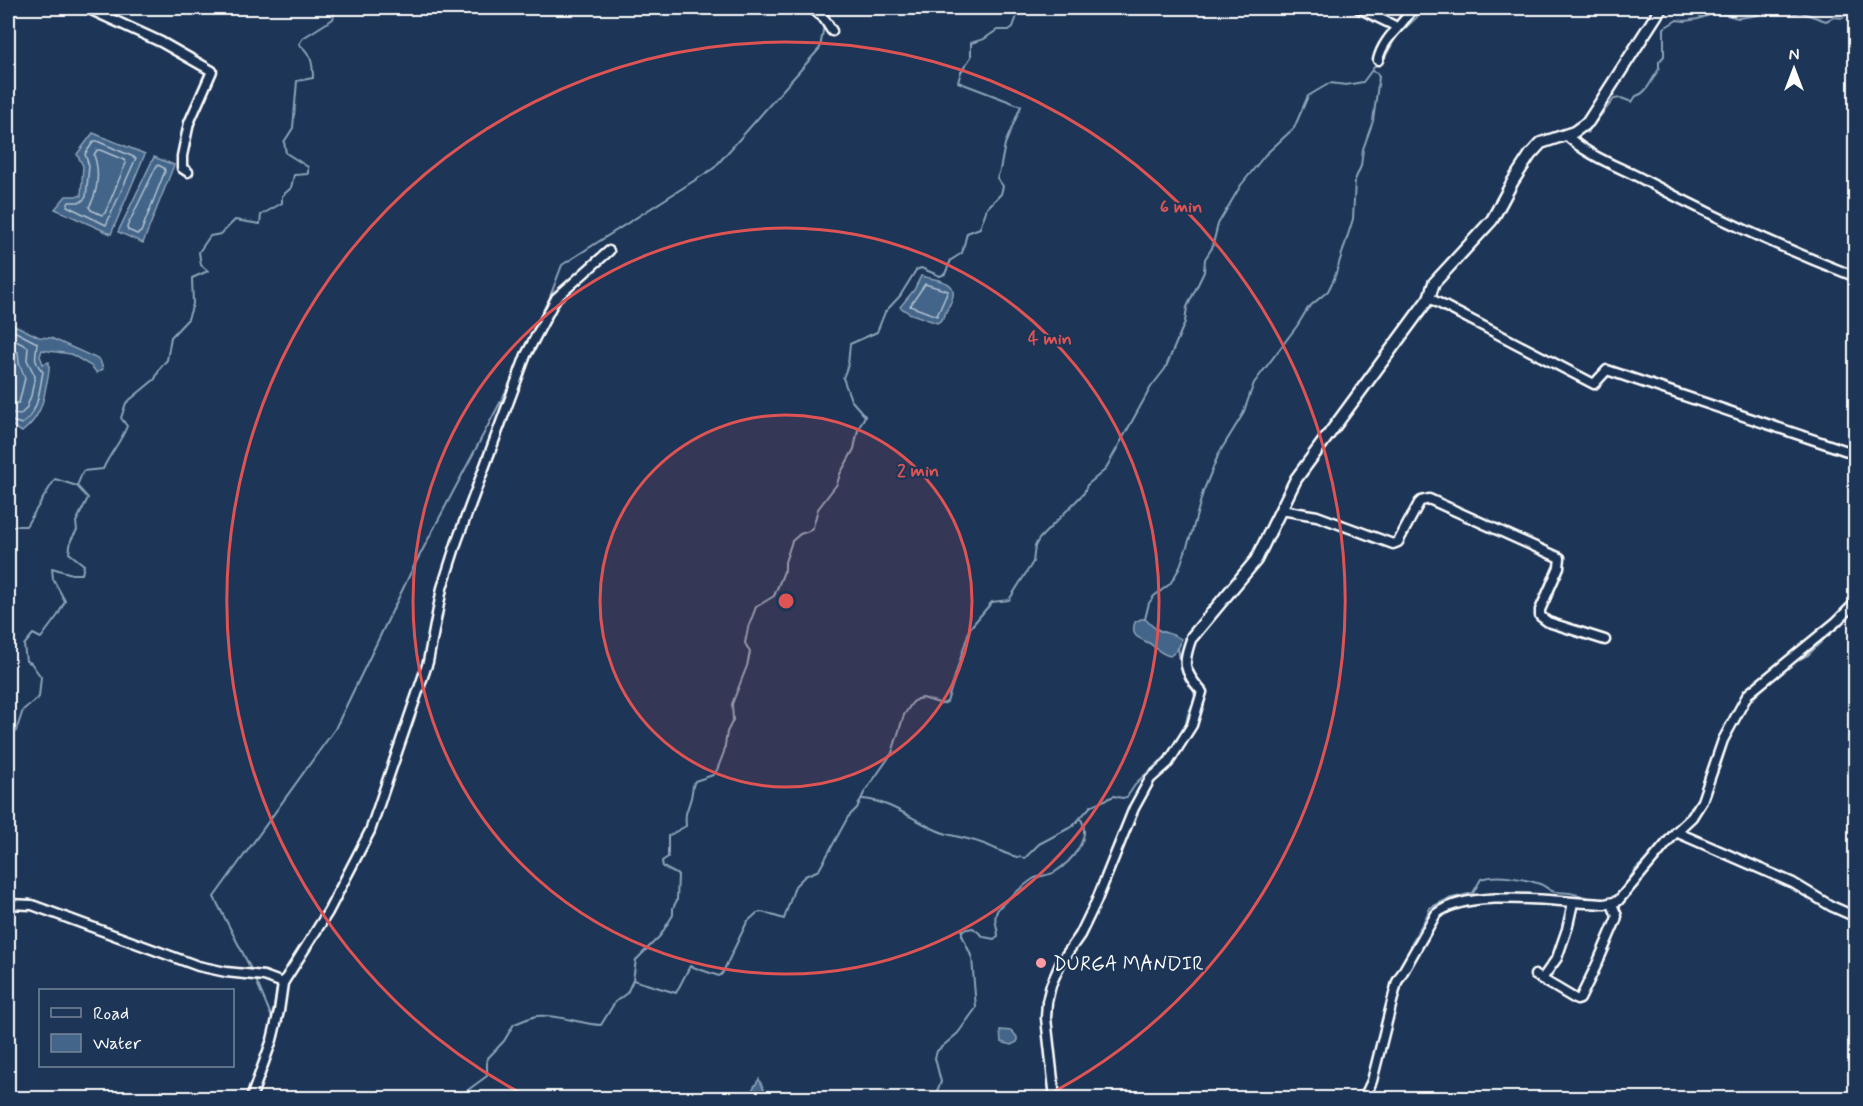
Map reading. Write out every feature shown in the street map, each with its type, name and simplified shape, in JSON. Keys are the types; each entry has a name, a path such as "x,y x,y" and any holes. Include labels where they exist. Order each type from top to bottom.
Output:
{"street":[{"path":"87,8 160,42 212,71 189,123 182,156 182,168 188,172"},
{"path":"811,8 823,17 832,31"},
{"path":"1358,8 1396,28"},
{"path":"1378,60 1383,45 1396,28 1406,20 1413,8"},
{"path":"1055,1098 1046,1018 1051,985 1061,962 1080,935 1096,902 1134,808 1150,779 1168,763 1192,725 1202,692 1188,676 1186,667 1187,652 1192,637 1257,560 1296,479 1429,298 1434,283 1492,220 1513,181 1541,143 1574,132 1588,122 1661,8"},
{"path":"1566,135 1580,148 1679,199 1782,247 1856,277"},
{"path":"251,1098 272,1040 284,983 328,912 370,831 428,662 442,588 457,541 526,355 556,298 609,251"},
{"path":"1429,298 1594,384 1607,370 1856,454"},
{"path":"1281,510 1317,516 1393,544 1398,542 1419,503 1429,499 1560,558 1559,567 1540,610 1540,616 1548,622 1605,640"},
{"path":"1364,1098 1372,1081 1397,982 1436,914 1444,907 1455,903 1486,898 1612,903 1623,895 1676,832 1692,817 1702,801 1723,740 1748,694 1836,622 1856,602"},
{"path":"1676,832 1793,883 1831,906 1856,917"},
{"path":"1573,903 1557,958 1538,977 1577,1000 1580,999 1616,920 1617,915 1612,903"},
{"path":"8,904 32,905 198,966 264,976 284,983"}],"water":[{"path":"93,133 145,154 111,234 55,209 66,196 81,196 83,166 77,154"},
{"path":"154,157 174,165 143,243 118,232"},
{"path":"921,276 947,283 953,290 953,296 945,315 937,323 909,313 900,307 914,290"},
{"path":"8,322 39,337 51,338 100,360 103,369 97,373 91,366 71,354 42,350 40,356 43,364 49,362 49,374 43,400 36,417 22,432 8,423"},
{"path":"1145,619 1160,631 1181,639 1176,651 1170,656 1167,655 1136,636 1135,622"},
{"path":"1000,1030 1012,1031 1017,1037 1017,1042 1011,1045 1001,1042"},
{"path":"759,1079 768,1098 747,1098"}],"waterway":[{"path":"8,529 15,526 26,526 55,479 77,486 83,471 103,469 127,426 121,418 126,403 155,379 167,360 171,337 188,319 193,304 192,278 208,271 201,265 199,252 210,236 221,234 235,220 260,224 261,215 282,203 282,196 291,188 294,175 308,174 308,167 286,153 284,142 293,128 297,81 313,78 310,59 299,44 303,38 333,19 336,8"},
{"path":"826,16 828,8"},
{"path":"457,1098 487,1076 487,1059 504,1041 514,1024 545,1016 601,1025 615,1002 627,993 633,980 636,960 660,936 673,915 673,908 677,900 678,875 663,867 662,861 668,857 668,836 686,826 686,813 695,781 713,775 724,752 727,732 733,720 732,704 747,666 750,652 745,643 756,607 774,596 785,569 792,541 813,527 818,509 837,484 854,449 858,430 865,416 851,400 843,378 848,365 850,344 877,332 885,312 900,296 916,270 921,268 940,276 945,274 951,260 962,253 967,233 980,228 987,208 1001,194 1003,186 997,178 1005,144 1021,106 958,82 961,72 971,57 971,43 984,39 997,30 1009,30 1013,27 1020,8"},
{"path":"633,980 676,993 690,966 719,976 747,922 757,913 762,912 784,919 795,886 805,876 819,870 848,817 857,808 864,793 892,753 904,715 912,703 923,698 942,704 947,702 970,628 992,602 1009,600 1033,562 1035,546 1039,539 1084,493 1087,485 1105,470 1151,387 1165,369 1185,322 1187,307 1204,272 1205,259 1212,248 1218,224 1241,185 1265,155 1294,128 1308,96 1330,83 1346,85 1363,82 1375,66 1384,59 1396,37 1417,17 1419,8"},
{"path":"1587,133 1614,99 1621,98 1632,102 1636,96 1647,89 1664,56 1664,28 1677,20 1698,19 1719,13 1738,18 1759,15 1763,8 1789,10 1794,14 1800,12 1826,21 1834,17 1843,18 1851,8"},
{"path":"543,315 562,265 714,168 820,48 824,25"},
{"path":"1145,619 1149,603 1154,596 1170,584 1179,569 1203,492 1219,453 1243,414 1254,383 1308,308 1328,291 1334,279 1353,219 1355,180 1373,121 1379,77 1372,71"},
{"path":"253,973 214,897 335,729 413,568 512,380"},
{"path":"8,740 16,731 23,710 39,697 41,677 31,663 26,661 24,645 33,634 41,638 65,601 53,579 52,568 72,574 82,574 84,565 69,553 71,540 77,530 76,522 88,498 77,486"},
{"path":"1790,664 1808,655 1837,626"},
{"path":"1178,648 1182,672 1195,698 1185,728"},
{"path":"1745,707 1768,683"},
{"path":"1706,801 1729,736"},
{"path":"863,799 882,803 942,832 1025,858 1039,844 1073,826 1091,806 1114,796 1127,797 1137,782 1165,757 1174,745"},
{"path":"919,1098 936,1093 941,1082 935,1058 937,1051 958,1033 976,1008 972,958 962,930 973,928 984,937 994,939 998,936 995,919 998,909 1033,879 1055,872 1073,856 1084,834 1081,819"},
{"path":"1683,832 1693,821"},
{"path":"1657,860 1660,860 1665,852"},
{"path":"1411,945 1430,908 1448,899 1473,893 1481,879 1487,877 1519,879 1540,884 1554,892 1606,899 1619,893 1637,868 1648,861"},
{"path":"1399,990 1420,950"},
{"path":"255,978 273,1020"},
{"path":"271,1056 279,1035 278,1031"},
{"path":"1373,1098 1376,1083"}],"place":[{"name":"DURGA MANDIR","path":"1041,963"}]}
